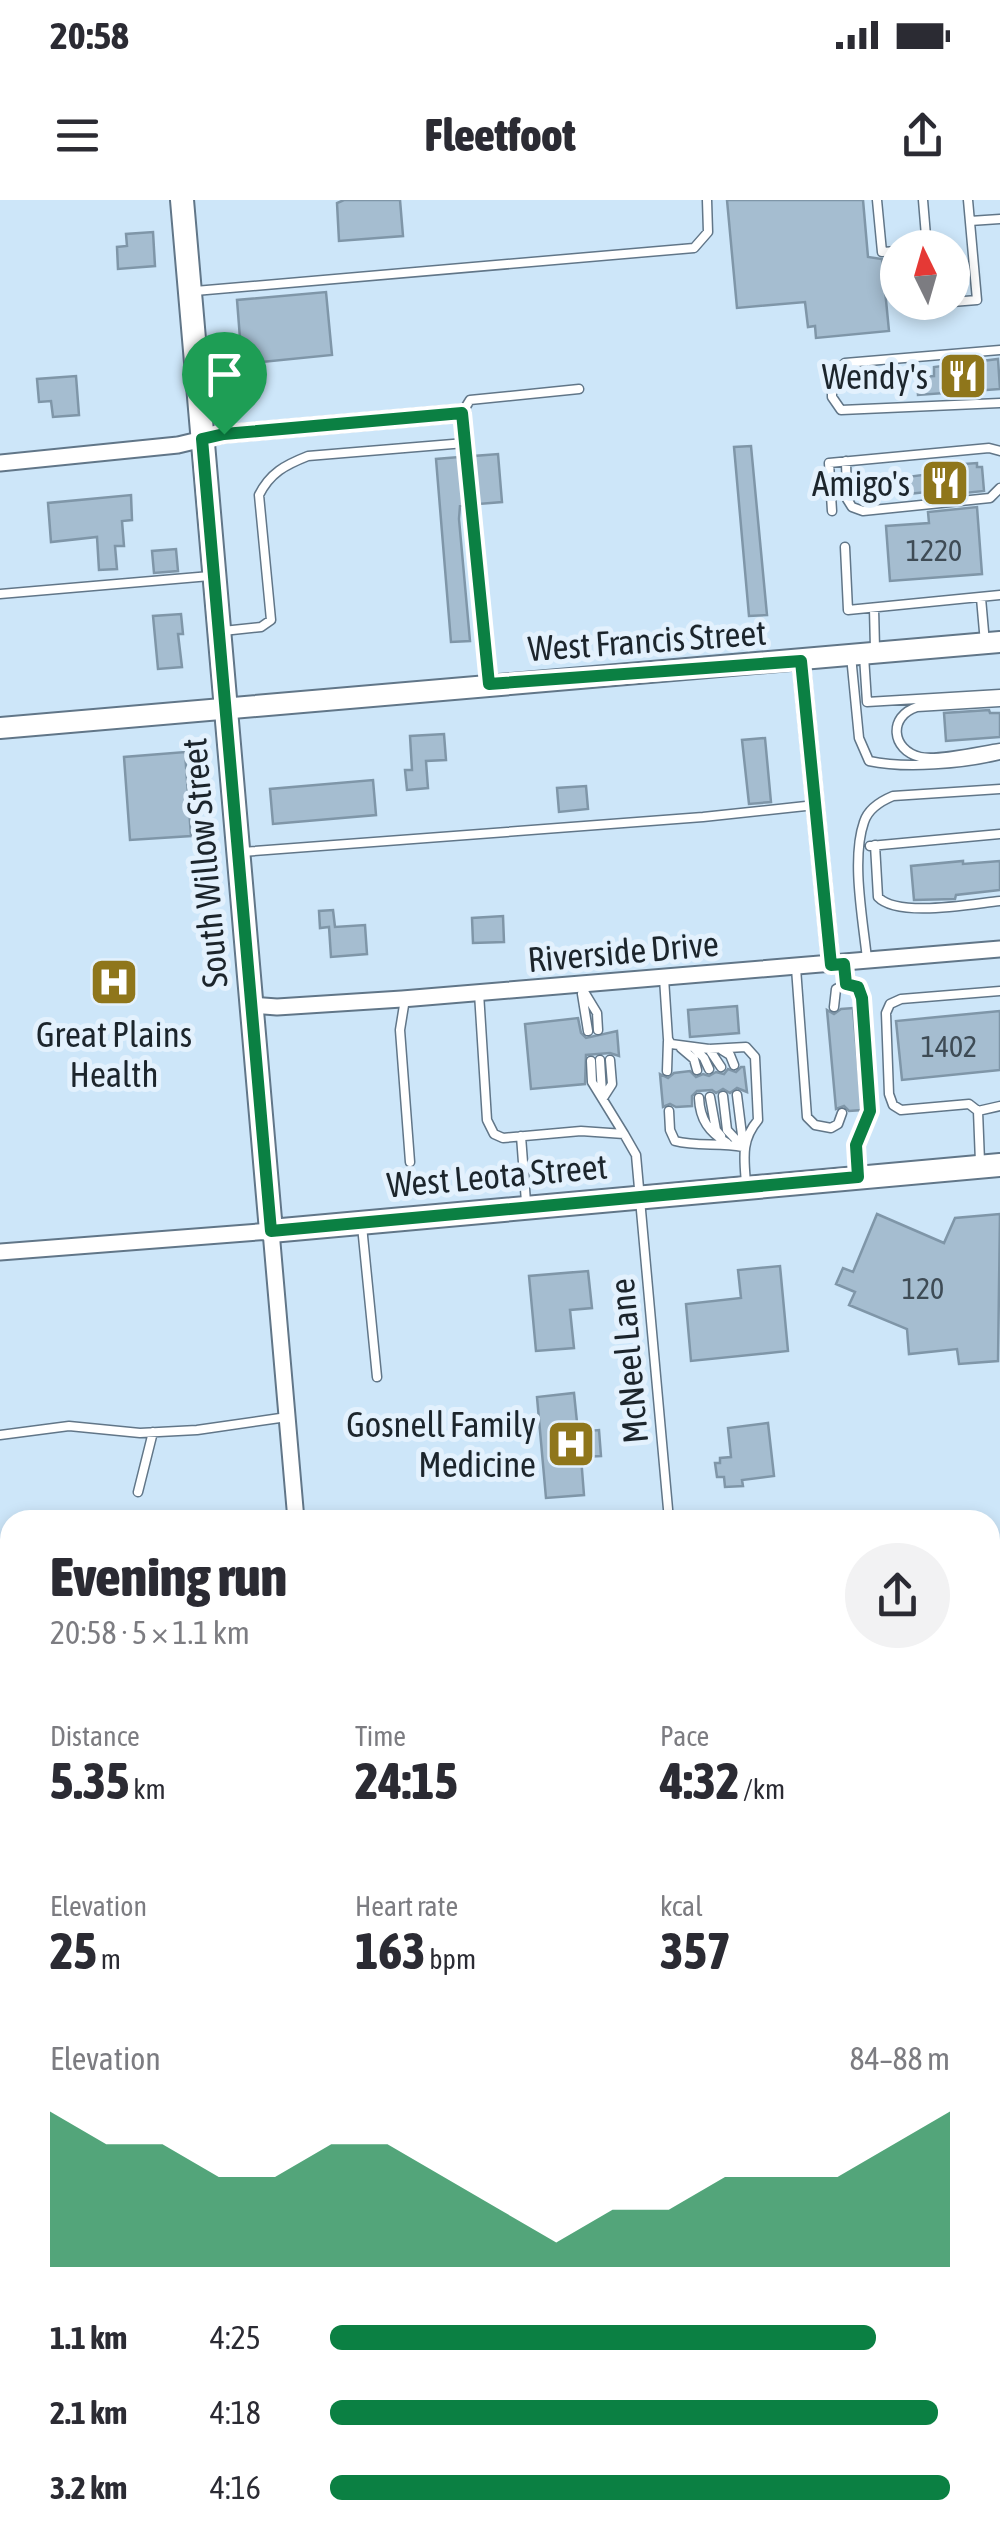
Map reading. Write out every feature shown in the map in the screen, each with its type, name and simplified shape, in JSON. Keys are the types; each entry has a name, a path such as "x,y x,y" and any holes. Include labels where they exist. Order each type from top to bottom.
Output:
{"main road":[{"name":"South Willow Street","path":"182,200 271,1231"},
{"name":"West Leota Street","path":"271,1231 990,1166"}],"street":[{"path":"0,464 178,445 224,434 462,413"},
{"name":"West Francis Street","path":"0,728 992,643"},
{"path":"801,661 815,805 838,964"},
{"name":"Riverside Drive","path":"251,1005 405,999 1000,949"},
{"name":"West Leota Street","path":"0,1252 271,1231"},
{"name":"South Willow Street","path":"271,1231 295,1510"}],"lane":[{"path":"190,292 694,248 708,232 707,200"},
{"path":"877,200 880,231"},
{"path":"923,200 926,230"},
{"path":"968,200 977,300 970,301"},
{"path":"970,221 1000,218"},
{"path":"1000,350 845,363 832,376 832,396 840,410 1000,403"},
{"path":"489,684 462,413 470,400 579,389"},
{"path":"218,632 261,627 272,620 259,496 268,478 285,464 308,456 466,442"},
{"path":"832,511 829,463 989,448 1000,451"},
{"path":"846,461 847,499 852,508 863,511 990,498 1000,488"},
{"path":"845,547 848,610 1000,594"},
{"path":"0,594 213,576"},
{"path":"981,598 992,643"},
{"path":"874,608 863,655 857,712 860,738 869,762 889,766 979,760 1000,752"},
{"path":"863,655 866,702"},
{"path":"857,712 866,702 1000,694"},
{"path":"1000,702 904,711 898,719 896,734 904,750 921,758 1000,752"},
{"path":"868,961 860,893 864,820 880,801 893,796 1000,789"},
{"path":"239,852 815,805"},
{"path":"860,846 1000,834"},
{"path":"875,845 878,898 884,904 912,909 1000,902"},
{"path":"838,964 846,984"},
{"path":"796,968 807,1116 815,1124 831,1128 838,1124 842,1113"},
{"path":"664,978 667,1071"},
{"path":"834,1008 836,989 846,984 858,987 870,1111 856,1145 858,1177"},
{"path":"580,985 598,1012 598,1030 580,985"},
{"path":"990,1166 978,1111 969,1104 901,1110 893,1105 888,1094 886,1013 890,1004 901,999 1000,991"},
{"path":"479,993 487,1120 494,1134 504,1138 581,1131 624,1134"},
{"path":"405,999 400,1030 410,1162"},
{"path":"668,1039 694,1059 696,1070"},
{"path":"681,1048 746,1047 755,1057 758,1120 743,1147"},
{"path":"694,1048 709,1068"},
{"path":"708,1049 721,1067"},
{"path":"721,1049 730,1055 734,1065"},
{"path":"602,1098 612,1084 610,1060"},
{"name":"McNeel Lane","path":"595,1061 592,1082 636,1155 668,1510"},
{"path":"723,1096 728,1130 743,1147"},
{"path":"737,1096 746,1188"},
{"path":"699,1098 699,1109 710,1132 727,1143"},
{"path":"710,1098 716,1130 727,1143"},
{"path":"978,1111 1000,1106"},
{"path":"669,1111 674,1141 743,1147"},
{"path":"521,1136 526,1207"},
{"path":"362,1221 377,1377"},
{"path":"0,1435 68,1426 154,1432 197,1430 287,1417"},
{"path":"138,1492 154,1432"},
{"path":"1000,2311 1000,2350"}],"building":[{"path":"400,200 403,236 339,241 337,203"},
{"path":"727,200 863,200 868,257 880,259 880,320 888,320 889,331 816,338 815,326 808,327 805,302 737,308"},
{"path":"153,232 155,266 118,269 117,247 127,246 126,234"},
{"path":"326,292 332,355 242,364 237,300"},
{"name":"Wendy's","path":"998,359 1000,389 918,395 917,377 934,376 934,367"},
{"path":"76,376 79,415 53,417 51,401 39,402 37,379"},
{"path":"751,446 767,615 749,616 734,447"},
{"path":"498,454 502,502 479,504 474,456"},
{"path":"459,457 464,505 460,506 459,519 470,641 451,642 436,459"},
{"name":"Amigo's","path":"977,463 977,467 982,467 984,491 927,497 926,492 908,494 907,477 923,475 923,471 936,470 936,466"},
{"path":"131,495 132,520 122,521 124,546 115,546 117,569 99,570 97,537 51,542 48,503"},
{"path":"977,507 982,574 890,581 886,526 929,523 928,512"},
{"path":"176,549 178,571 154,573 152,551"},
{"path":"181,614 183,634 178,634 182,667 158,669 153,616"},
{"path":"944,713 1000,713 1000,737 946,741"},
{"path":"444,734 446,760 426,761 428,788 407,790 405,770 412,770 410,736"},
{"path":"765,738 771,802 749,804 742,740"},
{"path":"185,752 191,836 130,840 124,757"},
{"path":"373,780 376,815 273,824 270,789"},
{"path":"586,786 588,809 559,812 557,788"},
{"path":"1000,861 1000,890 956,895 955,899 914,900 911,866"},
{"path":"333,910 335,927 365,925 367,954 331,957 329,927 320,928 319,911"},
{"path":"503,916 504,942 473,943 472,918"},
{"path":"737,1006 739,1033 690,1037 688,1010"},
{"path":"853,1008 862,1110 849,1111 844,1106 836,1109 827,1010 834,1014"},
{"path":"1000,1011 1000,1070 902,1080 896,1021"},
{"path":"578,1018 586,1038 617,1031 619,1056 586,1055 585,1084 531,1089 525,1024"},
{"path":"741,1067 747,1092 737,1088 730,1093 723,1089 716,1093 697,1091 692,1096 692,1106 663,1107 660,1074 668,1078 690,1071 696,1077 709,1076 716,1072 724,1074 728,1069 736,1072"},
{"path":"877,1214 944,1243 955,1218 1000,1214 998,1361 959,1364 957,1349 909,1354 907,1329 849,1305 855,1292 836,1284 843,1268 853,1272"},
{"path":"780,1266 788,1351 691,1361 686,1304 741,1298 738,1270"},
{"path":"588,1271 592,1308 570,1310 574,1348 536,1351 529,1276"},
{"name":"Gosnell Family Medicine","path":"574,1393 578,1432 599,1430 601,1456 581,1457 584,1495 546,1498 537,1397"},
{"path":"768,1423 774,1476 742,1480 743,1486 725,1487 724,1477 717,1477 715,1463 731,1457 728,1428"}],"place":[{"name":"Wendy's","path":"963,376"},
{"name":"Amigo's","path":"945,483"},
{"name":"Great Plains Health","path":"114,982"},
{"name":"Gosnell Family Medicine","path":"571,1444"}],"route":[{"path":"462,413 489,684 801,661 831,965 844,964 846,984 858,987 862,998 870,1111 856,1145 858,1177 271,1231 202,439 224,434 462,413"}]}
